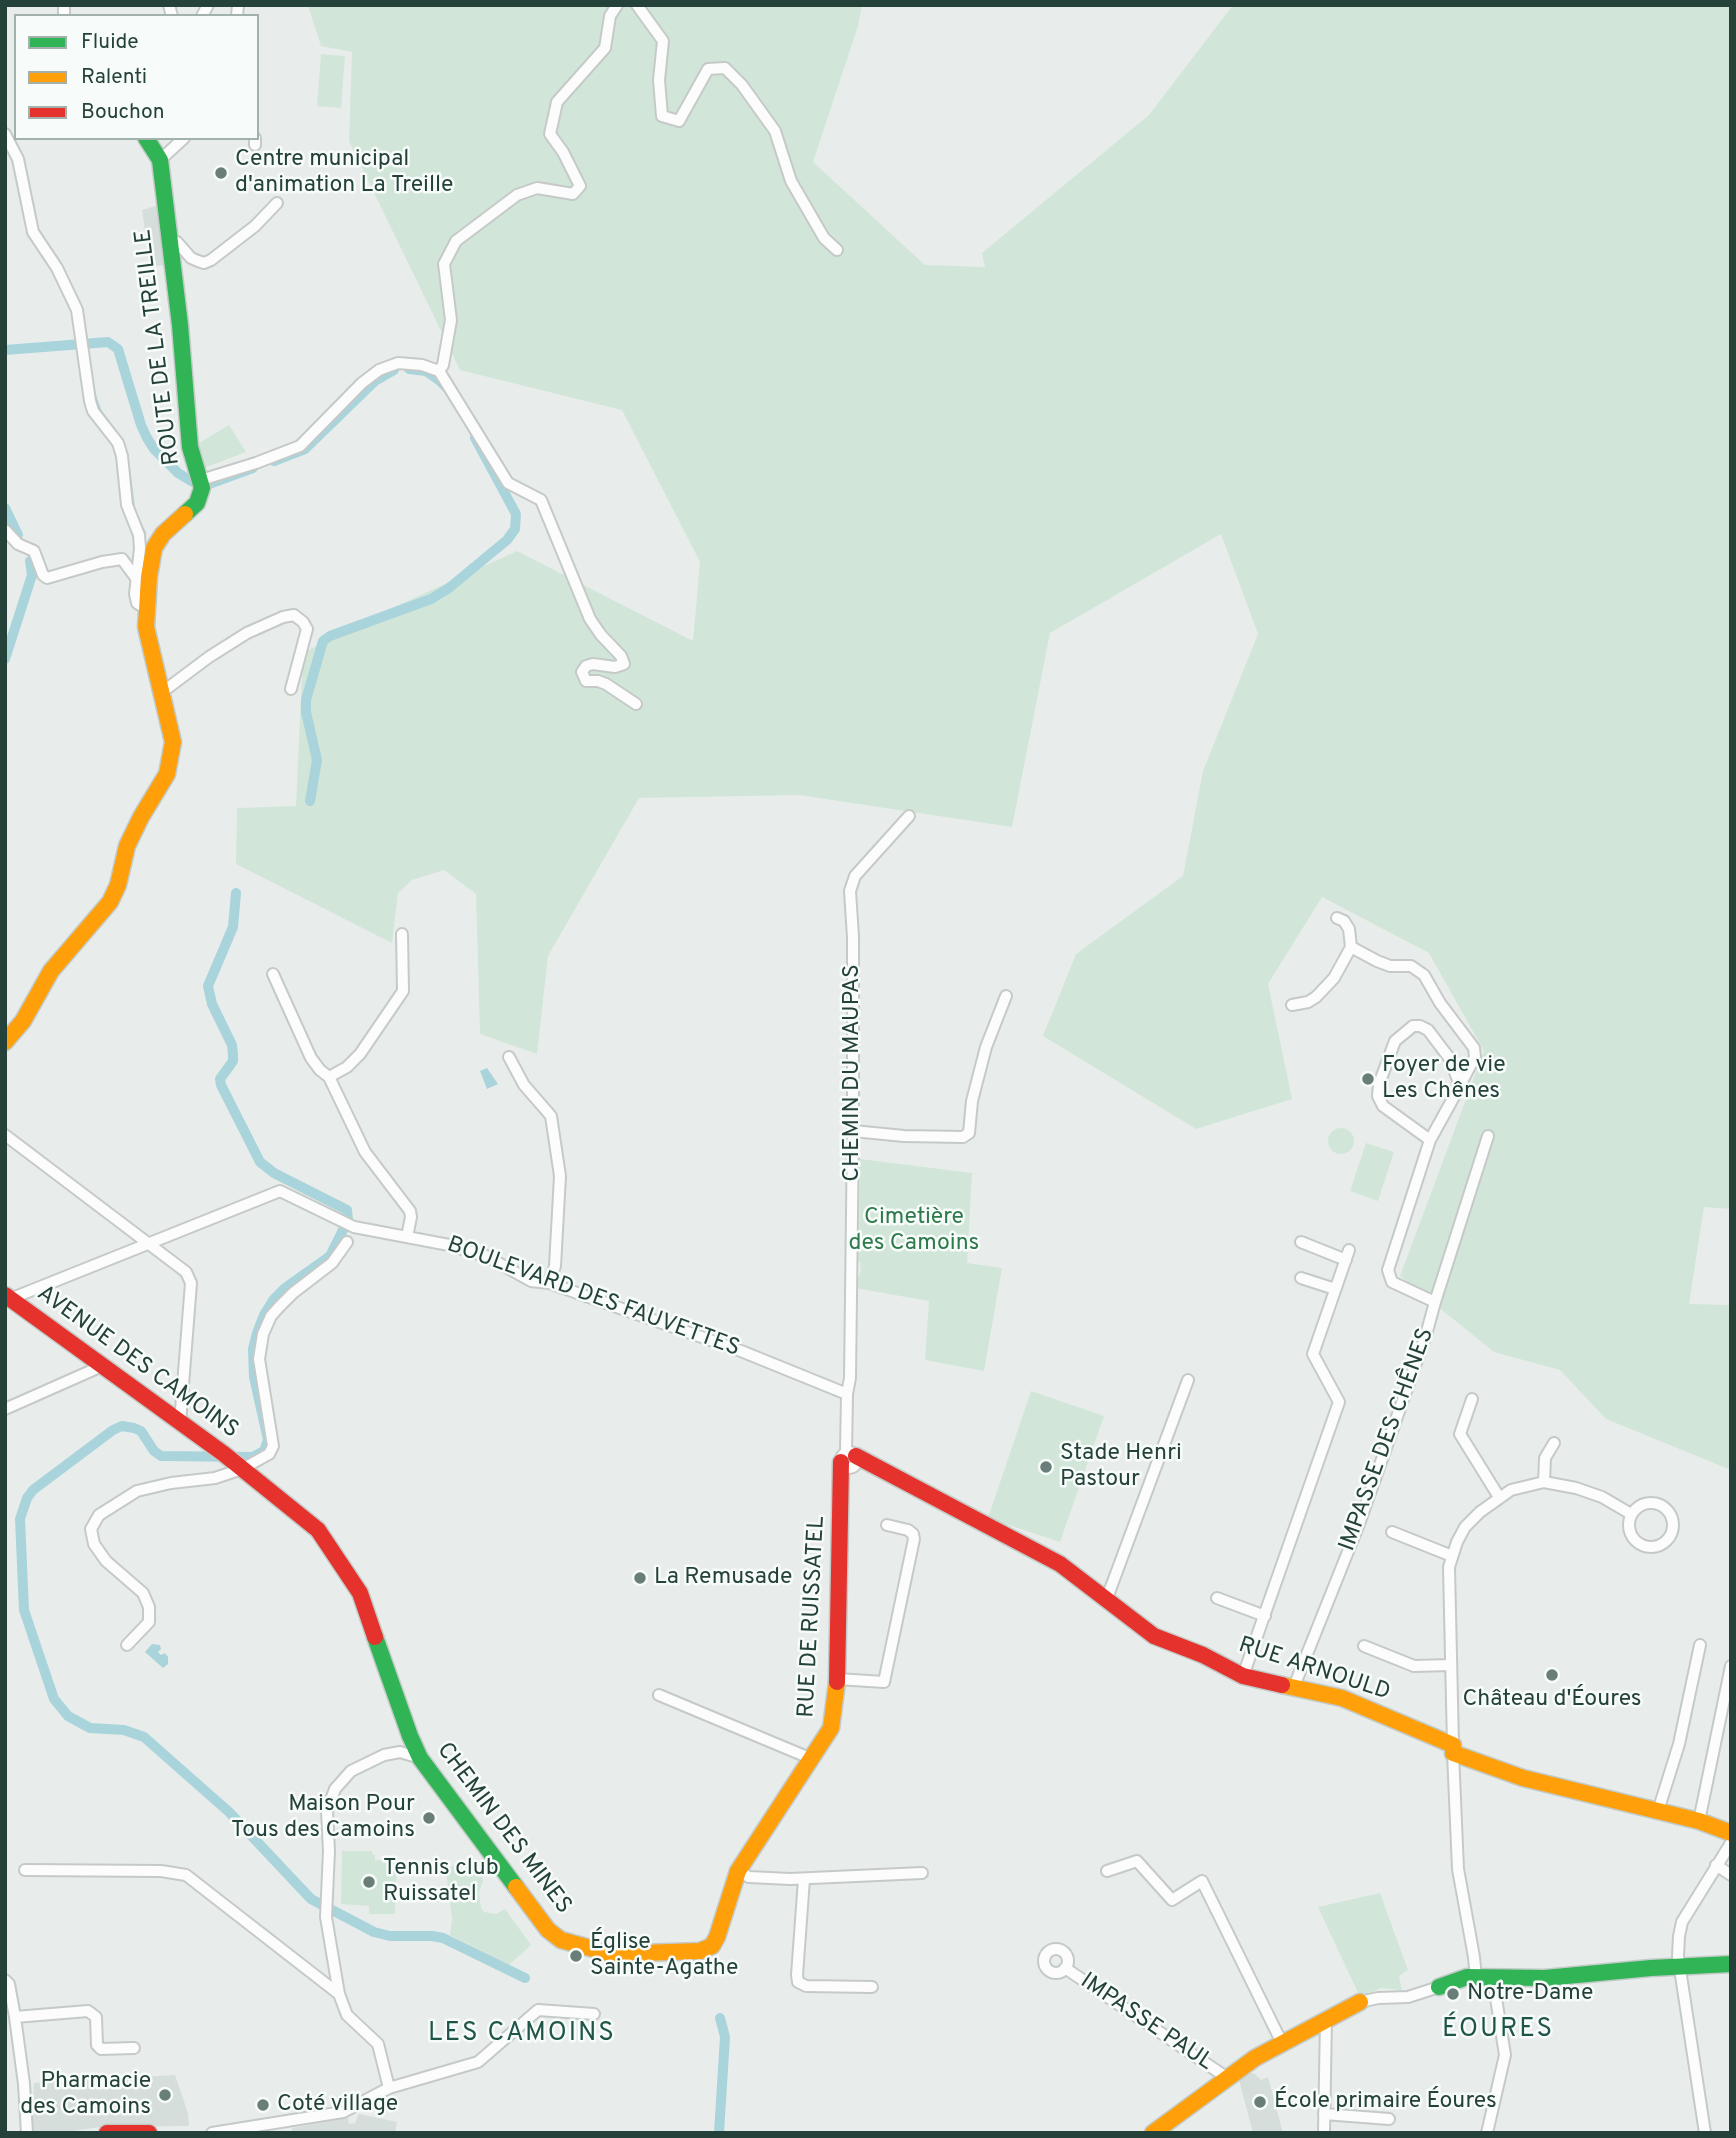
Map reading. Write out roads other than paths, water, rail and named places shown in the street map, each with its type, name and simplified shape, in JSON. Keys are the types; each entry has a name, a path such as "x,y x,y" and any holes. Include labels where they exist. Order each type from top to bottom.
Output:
{"street":[{"path":"439,371 443,365 451,320 444,264 456,242 517,195 537,188 573,194 580,186 563,152 550,134 557,102 606,48 610,16 617,5"},
{"path":"637,5 663,41 659,80 662,116 679,121 708,69 725,68 742,85 775,131 791,181 824,238 837,250"},
{"path":"5,134 18,159 33,232 57,268 77,310 93,411 118,443 122,456 127,505 139,535 141,548 136,578 137,603 145,608"},
{"path":"147,140 160,160 182,140"},
{"name":"ROUTE DE LA TREILLE","path":"5,1042 23,1021 51,971 101,916 114,894 127,846 141,817 160,788 171,761 173,742 148,640 145,608 154,548 167,529 197,503 201,482 190,447 180,325 160,160"},
{"path":"170,242 177,242 191,258 204,263 255,226 277,203"},
{"path":"201,482 300,446 362,383 379,370 398,363 422,365 439,371 508,482 541,500 590,619 621,656 624,664 615,667 593,664 586,666 582,673 586,681 606,684 636,704"},
{"path":"5,530 37,556 43,575 47,578 122,559 136,578"},
{"path":"161,693 247,633 294,615 307,629 291,689"},
{"name":"CHEMIN DU MAUPAS","path":"847,1394 850,1378 853,1131 853,937 850,891 855,876 909,816"},
{"path":"1292,1005 1301,1005 1316,997 1334,978 1351,947 1349,929 1344,921 1337,918"},
{"path":"329,1077 347,1067 360,1054 403,991 402,934"},
{"path":"1351,947 1377,961 1391,966 1411,966 1424,975 1440,1003 1474,1048 1475,1057 1456,1093 1430,1140 1383,1105 1378,1096 1379,1084 1395,1041 1413,1026 1428,1030 1456,1072 1456,1093"},
{"path":"272,974 311,1058 329,1077 365,1152 410,1210 407,1237"},
{"path":"853,1131 905,1136 963,1137 969,1133 972,1101 986,1048 1006,996"},
{"path":"509,1057 524,1085 551,1116 560,1176 555,1266 549,1283"},
{"path":"5,1135 150,1242 186,1272 191,1283 180,1423"},
{"path":"1435,1303 1488,1136"},
{"name":"IMPASSE DES CHÊNES","path":"1293,1689 1363,1512 1435,1303 1392,1282 1388,1270 1430,1140"},
{"name":"BOULEVARD DES FAUVETTES","path":"8,1297 280,1191 342,1223 469,1250 486,1256 531,1281 549,1283 748,1353 847,1394"},
{"path":"127,1645 149,1622 149,1607 143,1593 106,1561 94,1544 91,1529 99,1515 137,1491 171,1483 215,1478 234,1462 263,1459 269,1454 273,1446 259,1359 266,1325 271,1315 293,1293 332,1263 347,1242"},
{"path":"1242,1676 1339,1402 1313,1354 1347,1255 1301,1242"},
{"path":"1301,1278 1335,1289"},
{"name":"AVENUE DES CAMOINS","path":"8,1297 234,1462"},
{"path":"5,1409 102,1366"},
{"path":"1107,1598 1188,1381"},
{"path":"847,1394 848,1464"},
{"path":"1472,1399 1460,1434 1499,1497"},
{"path":"1544,1482 1545,1458 1553,1443"},
{"name":"CHEMIN DES MINES","path":"234,1462 318,1530 360,1593 420,1758 548,1930 561,1940 597,1950 612,1954 638,1954"},
{"name":"RUE ARNOULD","path":"848,1464 871,1465 1060,1564 1154,1636 1203,1655 1242,1676 1342,1698 1453,1749 1523,1777 1699,1821 1731,1833"},
{"name":"RUE DE RUISSATEL","path":"638,1954 700,1951 712,1946 718,1937 737,1871 831,1728 837,1678 848,1464"},
{"path":"1476,1978 1458,1869 1449,1576 1452,1556 1465,1527 1499,1497 1525,1485 1544,1482 1576,1488 1602,1497 1631,1514"},
{"path":"1643,1504 1658,1504 1670,1513 1673,1528 1671,1535 1659,1545 1644,1546 1637,1542 1629,1529 1631,1514 1643,1504"},
{"path":"837,1678 884,1682 914,1539 908,1530 887,1525"},
{"path":"1392,1532 1452,1556"},
{"path":"1217,1598 1265,1616"},
{"path":"1658,1811 1679,1744 1700,1645"},
{"path":"1364,1646 1414,1665 1451,1665"},
{"path":"1699,1821 1731,1667"},
{"path":"659,1695 812,1759"},
{"path":"389,2088 378,2044 346,2015 339,1994 326,1917 329,1851 327,1811 335,1789 351,1771 384,1755 400,1752 420,1758"},
{"path":"1705,2133 1678,1956 1682,1922 1731,1843"},
{"path":"1107,1871 1137,1861 1172,1900 1202,1881 1282,2043"},
{"path":"1716,1865 1731,1875"},
{"path":"25,1870 161,1871 186,1875 339,1994"},
{"path":"737,1871 749,1877 804,1879 922,1873"},
{"path":"804,1879 797,1975 799,1982 806,1986 872,1987"},
{"path":"1153,2133 1226,2077 1282,2043 1360,2002 1378,1998 1408,1997 1461,1978 1545,1978 1731,1964"},
{"name":"IMPASSE PAUL","path":"1065,1968 1226,2077"},
{"path":"1487,2133 1505,2055 1493,1979"},
{"path":"5,1980 9,1984 16,2017 27,2133"},
{"path":"212,2133 343,2112 389,2088 478,2062 538,2010 594,2014"},
{"path":"16,2017 88,2011 96,2017 97,2045 101,2049 134,2048"},
{"path":"1324,2133 1326,2019"},
{"path":"1324,2114 1390,2119"},
{"path":"107,2133 149,2133"}],"water":[{"path":"487,1068 498,1084 487,1089 480,1071"},
{"path":"152,1644 160,1645 158,1652 161,1655 165,1653 168,1657 168,1664 163,1668 145,1652"}],"waterway":[{"path":"26,173 29,187"},
{"path":"55,257 72,287"},
{"path":"5,350 108,342 118,349 147,438 178,473 193,482 209,484 253,468"},
{"path":"409,369 426,371 447,388"},
{"path":"274,461 305,449 375,381 394,370"},
{"path":"94,393 100,410 118,435"},
{"path":"310,801 317,760 306,712 306,700 323,641 330,636 431,599 449,588 507,540 515,529 516,514 475,438"},
{"path":"127,454 134,510"},
{"path":"5,508 18,535"},
{"path":"139,522 145,533"},
{"path":"5,659 32,575 30,561"},
{"path":"236,893 233,927 208,986 212,1004 232,1045 233,1061 220,1079 221,1085 260,1162 274,1173 347,1210 348,1220 330,1256 274,1299 257,1333 253,1349 254,1377 268,1440 264,1451 253,1457 161,1456 154,1451 141,1431 122,1426 113,1430 33,1490 27,1498 20,1519 24,1610 54,1699 68,1716 90,1728 124,1730 144,1737 229,1812 311,1899 374,1932 390,1936 443,1938 525,1978"},
{"path":"719,2133 725,2037 720,2018"}],"place":[{"name":"Centre municipal d'animation La Treille","path":"221,173"},
{"name":"Foyer de vie Les Chênes","path":"1368,1079"},
{"name":"Stade Henri Pastour","path":"1046,1467"},
{"name":"La Remusade","path":"640,1578"},
{"name":"Château d'Éoures","path":"1552,1675"},
{"name":"Maison Pour Tous des Camoins","path":"429,1818"},
{"name":"Tennis club Ruissatel","path":"369,1882"},
{"name":"Église Sainte-Agathe","path":"576,1956"},
{"name":"Notre-Dame","path":"1453,1994"},
{"name":"Pharmacie des Camoins","path":"165,2095"},
{"name":"École primaire Éoures","path":"1260,2102"},
{"name":"Coté village","path":"263,2105"}],"district":[{"name":"ÉOURES","path":"1498,2031"},
{"name":"LES CAMOINS","path":"522,2035"}],"park label":[{"name":"Cimetière des Camoins","path":"914,1231"}]}
